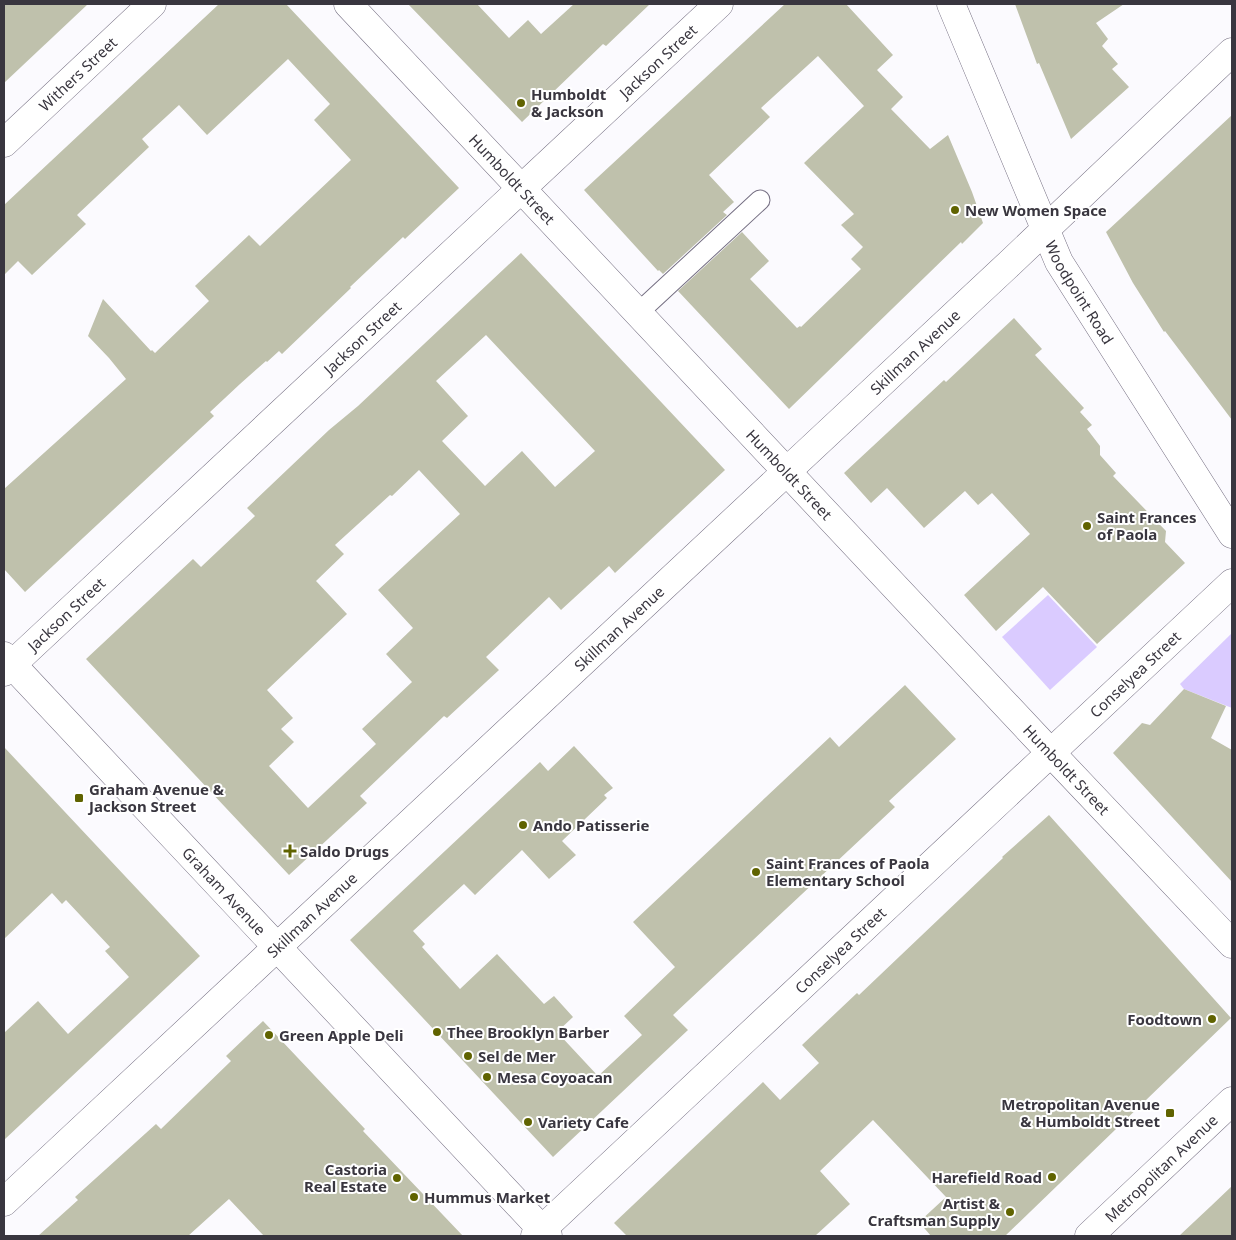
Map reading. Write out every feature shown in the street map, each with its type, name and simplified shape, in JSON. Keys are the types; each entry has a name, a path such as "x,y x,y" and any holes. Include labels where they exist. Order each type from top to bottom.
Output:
{"street":[{"name":"Withers Street","path":"4,143 152,4"},
{"name":"Humboldt Street","path":"348,4 1232,944"},
{"name":"Jackson Street","path":"6,664 521,190 719,4"},
{"name":"Woodpoint Road","path":"951,4 1059,262 1232,534"},
{"name":"Skillman Avenue","path":"4,1202 787,471 1232,52"},
{"name":"Conselyea Street","path":"542,1234 1232,583"},
{"name":"Graham Avenue","path":"6,664 277,946 542,1234"},
{"name":"Metropolitan Avenue","path":"1088,1236 1232,1101"}],"lane":[{"path":"638,313 760,200"}],"shaded area":[{"path":"1048,595 1097,647 1050,690 1002,637"},
{"path":"1232,633 1232,708 1184,689 1180,684"}],"building":[{"path":"4,4 88,4 4,83"},
{"path":"219,4 286,4 459,188 405,239 403,237 282,354 279,351 240,384 210,412 214,416 25,592 4,569 4,489 126,379 88,336 103,299 155,353 209,301 195,286 249,235 260,246 351,160 314,120 330,104 288,59 207,135 179,105 142,139 149,147 77,215 86,224 32,275 18,261 4,275 4,205"},
{"path":"408,4 477,4 509,38 528,20 541,34 574,4 650,4 606,46 603,44 522,122"},
{"path":"785,4 846,4 893,55 877,70 903,97 891,109 930,149 948,135 983,223 962,244 961,242 789,409 678,291 742,232 769,261 750,279 797,328 801,327 861,269 851,259 863,247 841,225 854,214 804,163 864,106 818,56 761,108 770,117 709,175 734,202 723,212 727,215 663,274 658,271 584,190"},
{"path":"1015,4 1124,4 1096,23 1108,39 1102,46 1118,64 1112,69 1129,87 1071,139 1039,63 1037,64"},
{"path":"1232,115 1232,420 1164,332 1133,283 1106,232"},
{"path":"521,253 725,470 615,573 609,566 561,610 549,597 486,657 499,670 447,718 444,716 360,796 367,803 289,875 86,659 193,559 201,567 255,516 247,508 329,430 358,406","holes":["486,335 595,451 555,487 522,451 485,486 442,441 468,416 436,381","419,470 460,514 378,590 413,628 386,654 412,682 362,729 376,744 308,808 269,766 294,742 281,729 293,718 267,690 347,614 316,581 344,554 335,545"]},
{"path":"1014,318 1042,349 1035,355 1084,408 1080,412 1092,425 1087,429 1100,446 1100,455 1116,473 1113,476 1166,531 1165,542 1185,563 1097,644 1043,587 996,631 964,595 1030,534 992,493 978,505 965,491 924,528 887,488 871,503 844,473"},
{"path":"905,685 956,739 889,801 895,807 673,1015 688,1030 553,1157 350,940 540,762 548,771 574,746 613,788 604,795 607,798 562,841 576,855 549,879 522,850 475,895 464,884 413,931 425,944 422,947 460,989 497,954 544,1004 554,996 573,1017 557,1032 598,1076 642,1035 624,1016 675,967 633,922 830,737 839,747"},
{"path":"1184,689 1226,706 1211,738 1232,750 1232,882 1113,753 1142,723 1150,725"},
{"path":"4,747 200,956 4,1140 4,1033 38,1001 68,1034 129,977 105,951 110,947 66,900 62,904 52,893 4,939"},
{"path":"1049,815 1231,1018 1005,1236 931,1236 919,1222 946,1197 873,1120 820,1171 850,1204 815,1236 627,1236 614,1223 763,1082 780,1100 819,1063 802,1045 857,993 859,995 1002,857"},
{"path":"263,1021 365,1129 363,1131 463,1236 264,1236 229,1199 188,1236 38,1236 78,1200 75,1197 156,1124 161,1129 231,1061 226,1056"},
{"path":"1232,1186 1232,1236 1179,1236 1211,1206"}],"place":[{"name":"Humboldt & Jackson","path":"521,103"},
{"name":"New Women Space","path":"955,210"},
{"name":"Saint Frances of Paola","path":"1087,526"},
{"name":"Graham Avenue & Jackson Street","path":"79,798"},
{"name":"Ando Patisserie","path":"523,825"},
{"name":"Saldo Drugs","path":"290,851"},
{"name":"Saint Frances of Paola Elementary School","path":"756,872"},
{"name":"Foodtown","path":"1212,1019"},
{"name":"Thee Brooklyn Barber","path":"437,1032"},
{"name":"Green Apple Deli","path":"269,1035"},
{"name":"Sel de Mer","path":"468,1056"},
{"name":"Mesa Coyoacan","path":"487,1077"},
{"name":"Metropolitan Avenue & Humboldt Street","path":"1170,1113"},
{"name":"Variety Cafe","path":"528,1122"},
{"name":"Harefield Road","path":"1052,1177"},
{"name":"Castoria Real Estate","path":"397,1178"},
{"name":"Hummus Market","path":"414,1197"},
{"name":"Artist & Craftsman Supply","path":"1010,1212"}]}
